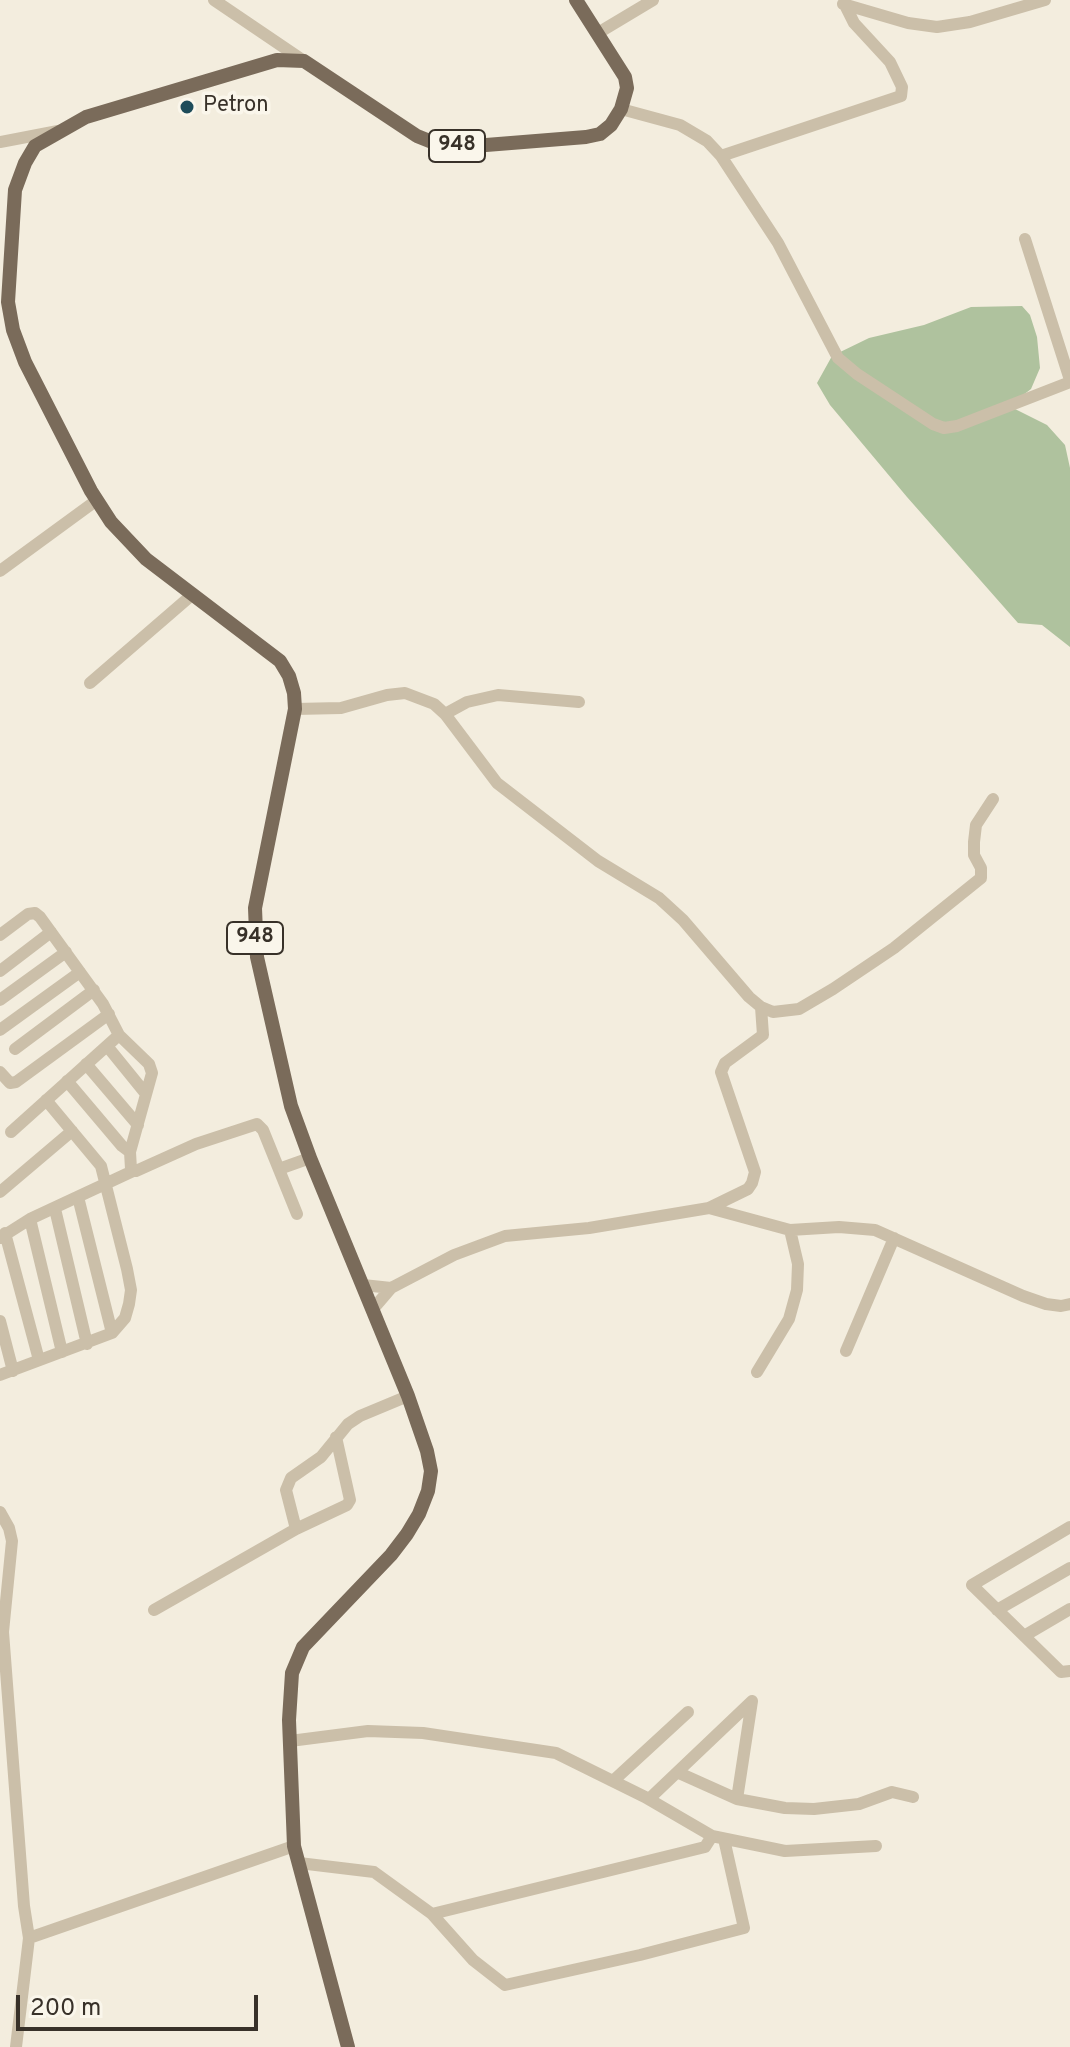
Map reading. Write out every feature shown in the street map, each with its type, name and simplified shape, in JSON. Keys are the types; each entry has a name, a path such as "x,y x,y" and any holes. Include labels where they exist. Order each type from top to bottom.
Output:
{"main road":[{"path":"576,0 625,77 627,88 621,109"},
{"name":"948","path":"348,2047 294,1846 290,1741 292,1673 303,1647 391,1555 419,1514 428,1491 431,1471 408,1396 291,1106 257,957 255,908 295,709 294,693 280,661 146,559 129,543 97,500 4,317 15,190 35,146 86,117 277,60 304,61 417,136 437,144 461,147 586,137 600,134 611,125 621,109"}],"street":[{"path":"214,0 304,61"},
{"path":"598,33 653,0"},
{"path":"842,2 908,23 937,27 970,22 1045,0"},
{"path":"721,156 901,96 902,87 890,62 854,23 842,2"},
{"path":"621,109 663,119 696,132 721,156 778,243 838,358 895,401 944,428 957,426 1070,381 1025,239"},
{"path":"0,142 58,131"},
{"path":"0,571 97,500"},
{"path":"90,683 193,594"},
{"path":"295,709 357,706 387,695 405,693 434,704 497,783 598,861 659,898 683,920 761,1007 773,1012 785,1012 814,1002 894,948 969,890 981,878 981,868 974,855 976,825 993,799"},
{"path":"445,714 467,702 498,695 579,702"},
{"path":"0,935 31,913 40,917 94,990 119,1035 152,1069 130,1152 129,1164 133,1171"},
{"path":"0,971 51,932"},
{"path":"0,1000 66,952"},
{"path":"0,1030 80,972"},
{"path":"15,1049 94,990"},
{"path":"373,1309 391,1288 454,1255 505,1236 589,1228 709,1208 748,1189 755,1172 721,1072 725,1063 763,1035 761,1007"},
{"path":"0,1072 7,1081 16,1082 109,1014"},
{"path":"11,1132 119,1035"},
{"path":"107,1046 146,1094"},
{"path":"86,1064 138,1125"},
{"path":"67,1081 130,1152"},
{"path":"0,1321 6,1373 112,1333 125,1318 131,1290 101,1166 46,1100"},
{"path":"39,1360 3,1236 30,1219 133,1171 254,1123 262,1127 297,1214"},
{"path":"0,1192 72,1131"},
{"path":"279,1169 310,1158"},
{"path":"78,1197 112,1333"},
{"path":"709,1208 790,1230 859,1228 894,1238 1023,1296 1046,1304 1070,1304"},
{"path":"55,1209 87,1344"},
{"path":"30,1219 62,1352"},
{"path":"757,1372 789,1319 797,1290 798,1264 790,1230"},
{"path":"846,1351 894,1238"},
{"path":"363,1285 391,1288"},
{"path":"296,1529 286,1490 291,1478 321,1457 341,1430 360,1416 408,1396"},
{"path":"154,1610 296,1529 347,1505 350,1500 336,1437"},
{"path":"0,1512 9,1528 12,1554 2,1632 29,1938 16,2047"},
{"path":"1070,1527 972,1585 1061,1672 1070,1671"},
{"path":"997,1610 1070,1568"},
{"path":"1024,1636 1070,1609"},
{"path":"649,1799 752,1701 737,1799"},
{"path":"613,1781 688,1712"},
{"path":"290,1741 368,1731 423,1733 556,1753 718,1837 785,1851 876,1846"},
{"path":"679,1773 737,1799 785,1808 814,1809 859,1804 892,1792 913,1797"},
{"path":"299,1863 374,1872 432,1914 473,1960 505,1985 744,1928 718,1837"},
{"path":"432,1914 705,1847 718,1837"},
{"path":"29,1938 294,1846"}],"green space":[{"path":"1022,306 1030,315 1037,337 1040,368 1031,389 1009,406 1047,425 1065,445 1070,468 1070,647 1042,625 1018,623 907,497 830,405 817,383 832,356 869,338 924,325 971,307"}],"place":[{"name":"Petron","path":"187,107"}]}
